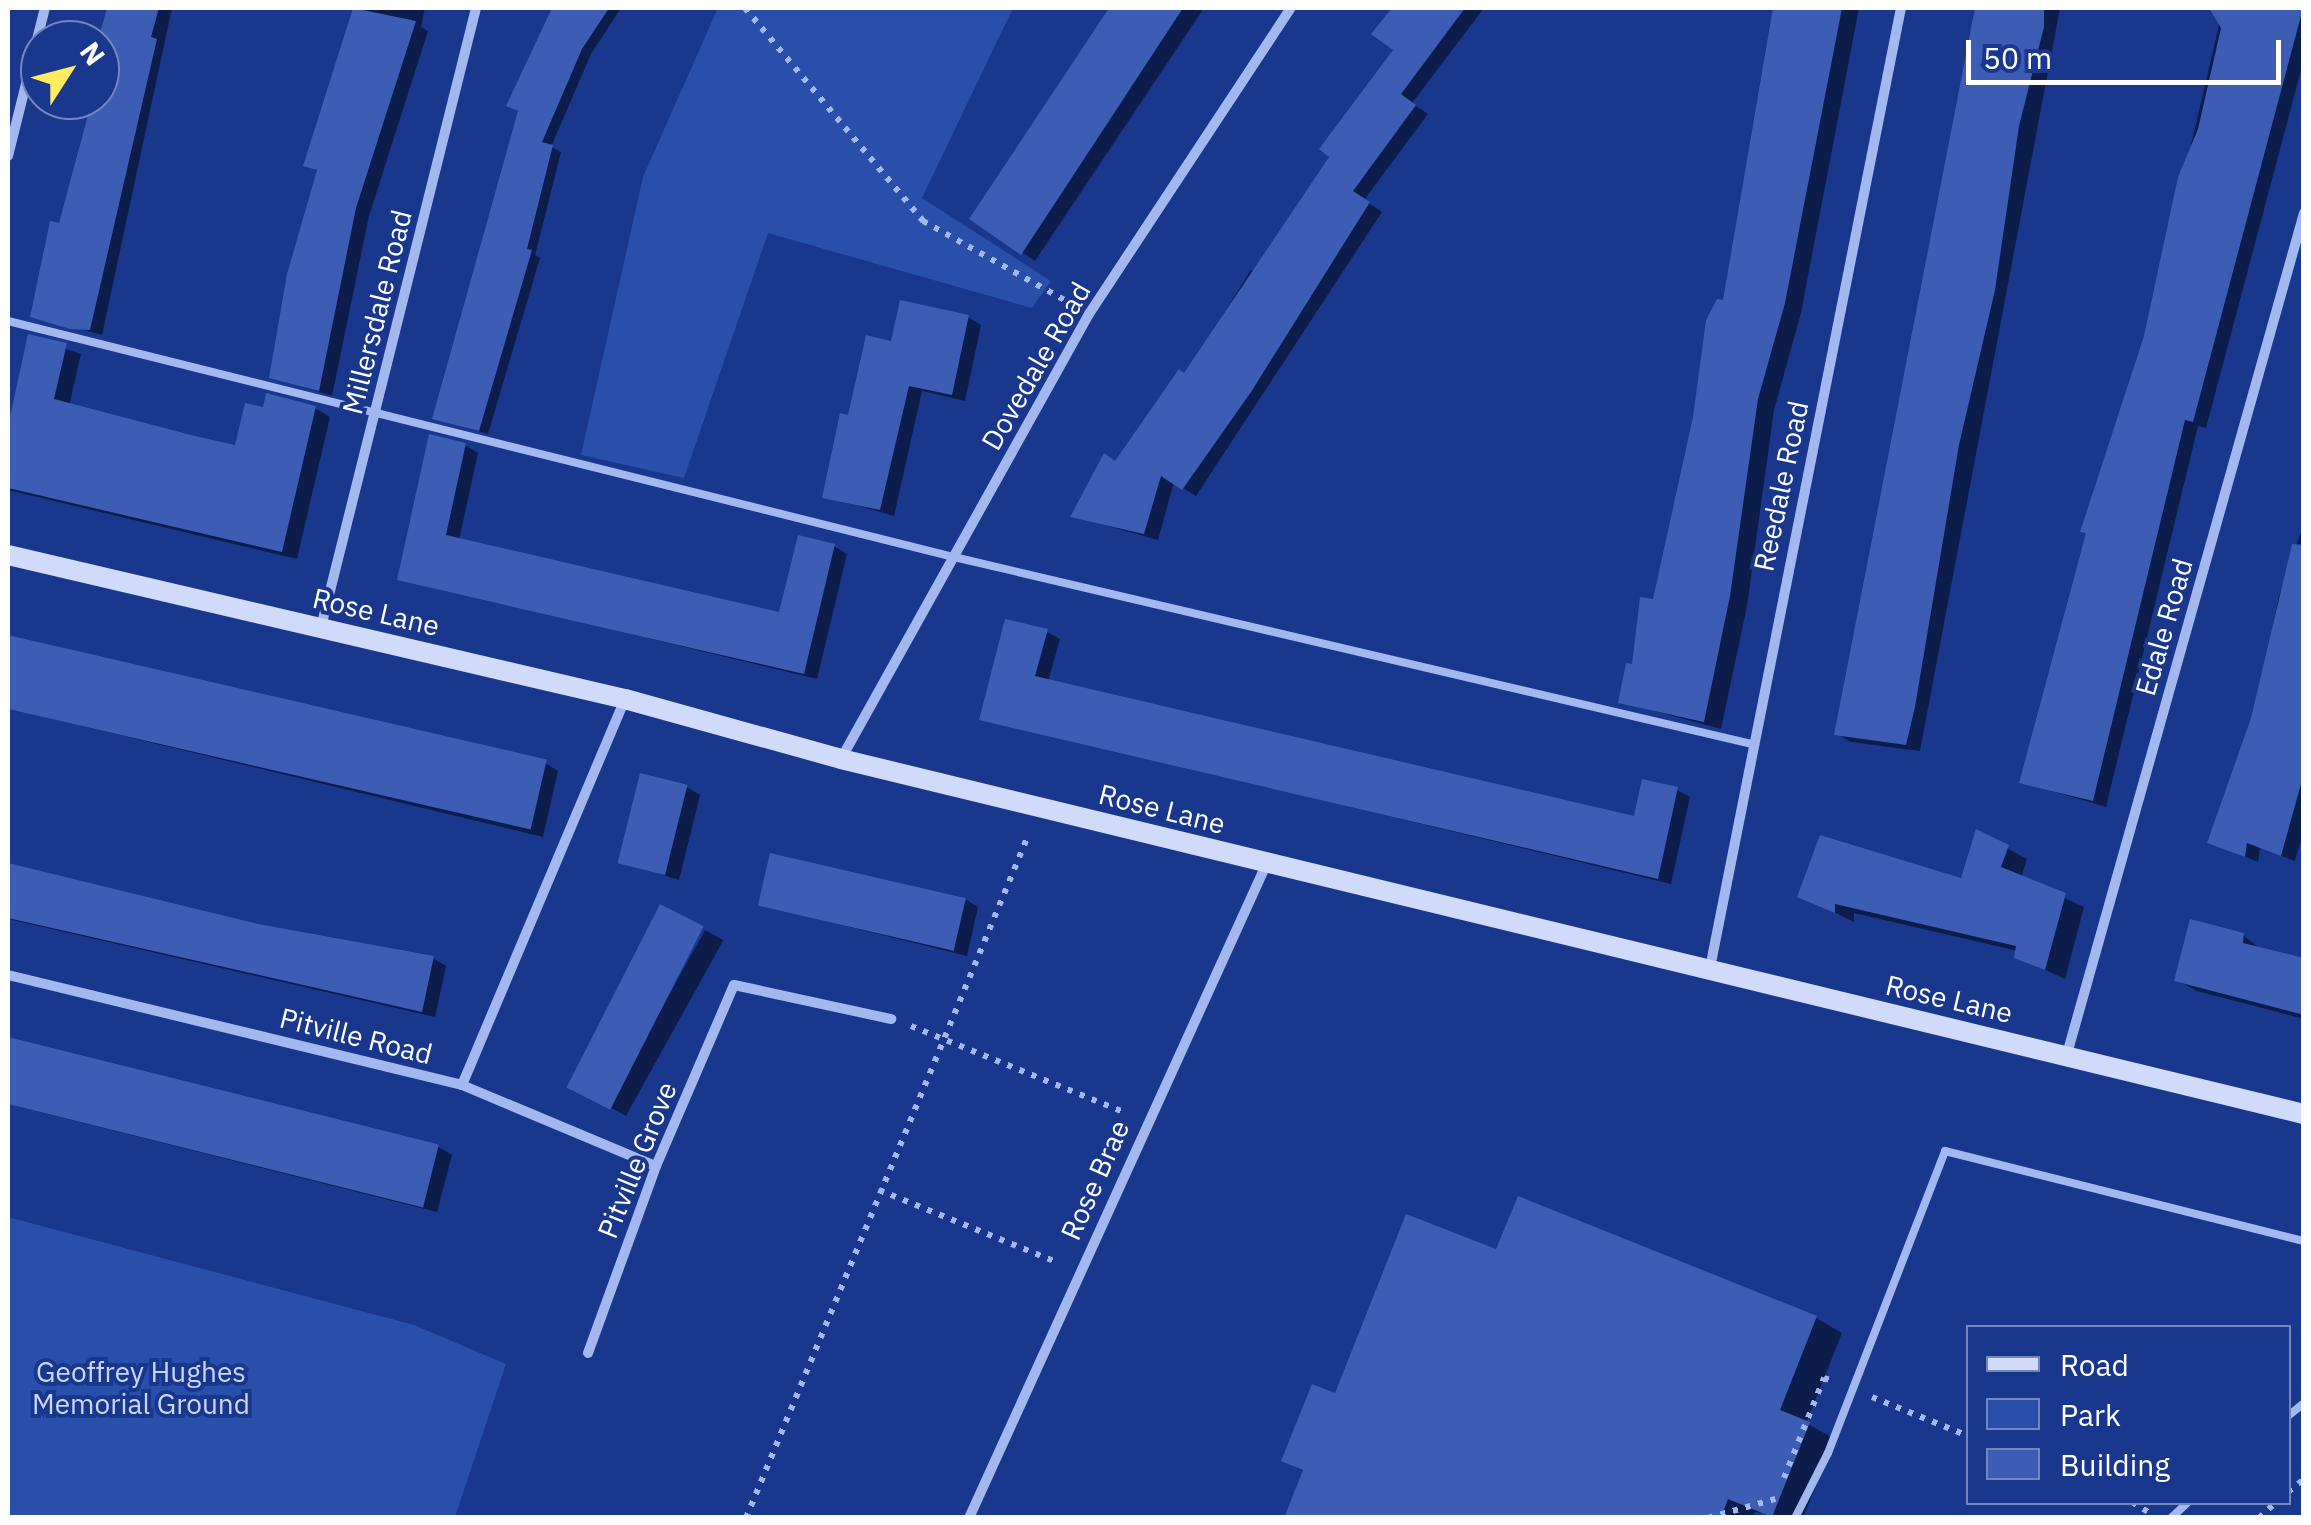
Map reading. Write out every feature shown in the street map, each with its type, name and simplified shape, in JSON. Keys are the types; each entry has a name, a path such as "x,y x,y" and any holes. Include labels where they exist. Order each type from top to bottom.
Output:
{"street":[{"path":"8,156 45,8"},
{"name":"Millersdale Road","path":"321,626 476,8"},
{"name":"Dovedale Road","path":"841,759 1089,314 1291,8"},
{"name":"Reedale Road","path":"1709,973 1901,8"},
{"name":"Edale Road","path":"2068,1054 2304,213"},
{"name":"Rose Lane","path":"8,555 625,699 841,759 1709,973 2068,1054 2304,1114"},
{"name":"Pitville Road","path":"8,975 462,1084 625,699"},
{"name":"Rose Brae","path":"969,1518 1146,1121 1267,863"},
{"name":"Pitville Grove","path":"588,1352 656,1166 734,985 890,1019"},
{"path":"462,1084 656,1166"}],"lane":[{"path":"8,321 374,416 954,557 1752,744"},
{"path":"1794,1518 1828,1453 1945,1151 2304,1241"}],"path":[{"path":"745,8 923,221 1089,314"},
{"path":"746,1518 941,1037 1040,808"},
{"path":"890,1019 1146,1121"},
{"path":"879,1190 1079,1271"}],"green space":[{"path":"718,8 1013,8 922,198 1051,281 1032,308 768,233 684,478 581,455 643,177"},
{"name":"Geoffrey Hughes Memorial Ground","path":"8,1217 414,1325 506,1364 455,1517 8,1517"}],"building":[{"path":"107,8 159,8 151,37 157,39 90,330 70,329 30,317 50,221 59,223 87,120 120,120 120,20 104,20"},
{"path":"353,8 416,21 356,208 319,391 269,378 287,274 317,170 303,166"},
{"path":"552,8 609,8 582,49 542,142 553,145 527,249 532,250 479,431 432,419 518,111 506,106"},
{"path":"1109,8 1183,8 1021,255 969,219"},
{"path":"1392,8 1465,8 1401,94 1416,105 1353,191 1370,202 1251,392 1182,490 1161,476 1144,534 1070,517 1104,453 1115,461 1179,369 1184,373 1329,157 1319,149 1393,50 1371,34"},
{"path":"1773,8 1842,8 1785,303 1758,399 1730,596 1704,722 1618,703 1626,663 1632,664 1640,597 1653,599 1693,417 1706,320 1717,299 1723,300"},
{"path":"1975,8 2044,8 2044,27 2019,126 1995,290 1959,445 1915,707 1906,745 1834,735"},
{"path":"2209,8 2303,8 2193,422 2185,420 2093,801 2019,783 2086,533 2080,532 2144,336 2178,177 2198,129 2221,28"},
{"path":"900,300 969,315 952,395 909,386 880,510 822,498 840,413 848,415 866,335 891,341"},
{"path":"28,334 67,343 54,399 195,436 235,445 245,403 263,407 266,393 316,406 282,552 8,488 8,426"},
{"path":"429,434 466,443 446,535 779,612 798,535 835,544 804,674 397,580"},
{"path":"2292,544 2304,545 2304,773 2281,856 2247,843 2245,857 2207,843 2251,718"},
{"path":"1005,619 1048,629 1035,676 1634,816 1642,779 1678,787 1658,879 979,720"},
{"path":"8,635 547,759 531,830 8,709"},
{"path":"640,773 688,785 665,875 618,863"},
{"path":"1976,829 2009,845 2001,867 2066,893 2045,970 2014,958 2016,946 1835,904 1835,913 1797,897 1820,835 1961,878"},
{"path":"770,853 966,898 954,951 758,906"},
{"path":"8,863 258,924 434,956 422,1012 8,918"},
{"path":"660,904 704,926 610,1110 566,1088"},
{"path":"2190,919 2244,933 2243,943 2304,958 2304,1015 2174,981"},
{"path":"8,1037 439,1144 423,1207 8,1104"},
{"path":"1518,1196 1817,1316 1780,1410 1810,1422 1772,1517 1728,1499 1721,1518 1284,1518 1303,1470 1281,1461 1312,1384 1335,1393 1406,1214 1496,1249"}]}
